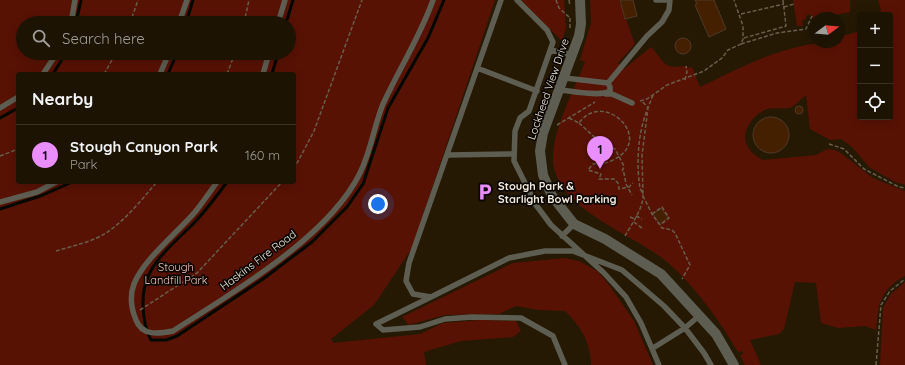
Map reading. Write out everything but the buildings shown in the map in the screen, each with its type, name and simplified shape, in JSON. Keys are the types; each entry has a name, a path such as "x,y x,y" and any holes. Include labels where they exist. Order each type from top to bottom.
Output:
{"street":[{"name":"Lockheed View Drive","path":"580,0 581,24 565,78 543,134 540,160 543,175 552,196 574,224 605,240 661,274 716,334 734,365"}],"lane":[{"path":"72,16 75,0"},
{"path":"181,16 187,0"},
{"path":"280,16 285,0"},
{"name":"Haskins Fire Road","path":"133,314 138,326 148,332 157,334 173,331 255,278 300,243 339,205 360,172 383,105 425,24 433,0"},
{"path":"431,296 414,294 406,281 409,263 501,0"},
{"path":"517,0 547,30 553,42 529,111 520,118 515,131 514,161 536,205 550,225 583,254 626,297 653,348 659,365"},
{"path":"608,83 647,36 662,22 669,10 669,0 656,0"},
{"path":"551,50 572,55"},
{"path":"44,72 53,60"},
{"path":"161,72 167,60"},
{"path":"264,72 267,60"},
{"path":"477,68 537,91"},
{"path":"565,78 608,83"},
{"path":"606,94 610,91 608,83"},
{"path":"560,90 612,94 632,103"},
{"path":"0,108 16,98"},
{"path":"448,155 514,154"},
{"path":"0,202 37,192 52,184"},
{"path":"133,314 130,302 134,284 142,269 196,210 216,184"},
{"path":"562,236 574,224"},
{"path":"565,365 553,336 521,318 472,317 445,320 405,330 383,330 376,324 509,258 545,251 573,251 622,270 664,306 685,328 704,352 711,365"},
{"path":"653,348 685,328 700,315"}],"path":[{"path":"132,16 138,0"},
{"path":"246,16 249,0"},
{"path":"296,165 314,131 362,0"},
{"path":"556,0 559,8 568,14 570,18"},
{"path":"569,0 570,8"},
{"path":"734,0 740,14 743,38 741,44"},
{"path":"743,38 786,26 784,5 782,0"},
{"path":"740,14 794,4"},
{"path":"570,15 570,28"},
{"path":"632,103 642,101 667,85 685,80 704,71 722,58 728,50 741,44 777,33 806,29 809,22"},
{"path":"105,72 112,60"},
{"path":"228,72 232,60"},
{"path":"685,80 687,72 686,66"},
{"path":"625,236 634,221 643,196 642,155 648,108 654,94"},
{"path":"556,125 596,101"},
{"path":"642,101 648,108"},
{"path":"579,123 586,116 596,112 607,112 617,116 626,126 630,134 628,147 610,162 593,164 588,170 600,174 599,180 614,179 618,183 620,193"},
{"path":"569,118 579,123 601,144 615,149 624,166 622,172 632,195"},
{"path":"601,144 604,140"},
{"path":"829,144 844,149 864,169 899,187 905,188"},
{"path":"0,156 16,149"},
{"path":"56,251 82,243 106,233 135,208 155,184"},
{"path":"133,314 197,273 280,184"},
{"path":"619,189 633,184"},
{"path":"643,196 659,225 662,228 672,230 688,260 690,265 682,279"},
{"path":"652,214 662,207 669,218 659,225"},
{"path":"636,216 642,219"},
{"path":"630,217 643,229"},
{"path":"876,365 881,305 890,291 905,279"}],"green space":[{"name":"Stough Landfill Park","path":"0,0 495,0 412,248 374,305 331,339 333,343 420,334 443,323 480,320 516,321 521,331 513,337 461,341 424,352 426,365 0,365"},
{"path":"521,0 564,0 566,28 562,41"},
{"path":"590,0 619,0 635,44 618,63 624,69 651,47 669,66 692,67 700,87 750,63 784,50 809,45 809,48 845,48 845,35 857,32 857,120 893,120 893,12 880,12 881,10 878,0 905,0 905,185 895,182 869,167 852,147 841,139 830,140 810,129 806,95 792,107 770,108 761,112 748,126 745,137 748,148 763,160 816,155 827,149 835,150 873,178 905,191 905,276 890,286 885,292 879,305 876,330 865,326 838,328 821,323 816,283 795,282 784,329 779,334 750,340 761,365 745,365 740,355 743,354 742,351 738,352 697,292 677,271 652,251 598,219 581,207 567,193 557,178 553,160 554,149 560,124 585,62 580,60 591,23"},
{"path":"793,0 850,0 850,12 809,12 806,19 802,20 803,26 797,26"},
{"path":"565,258 579,261 597,271 607,282 634,321 653,365 591,365 591,357 587,342 576,323 565,311 539,310 516,306 499,314 445,315 409,325 402,317 513,263"},
{"path":"905,282 905,365 880,365 883,308 891,294"}],"waterway":[{"path":"78,16 81,0"},
{"path":"188,16 193,0"},
{"path":"288,16 293,0"},
{"path":"226,184 201,215 161,256 148,277 145,284 143,308 144,317 151,340 166,340 177,336 263,279 312,242 347,207 363,184 388,108 428,38 444,0"},
{"path":"54,72 62,60"},
{"path":"169,72 174,60"},
{"path":"273,72 276,60"},
{"path":"0,118 16,109"},
{"path":"0,209 43,195 68,184"}],"place":[{"name":"Stough Canyon Park","path":"600,169"},
{"name":"Stough Park & Starlight Bowl Parking","path":"485,192"}]}
